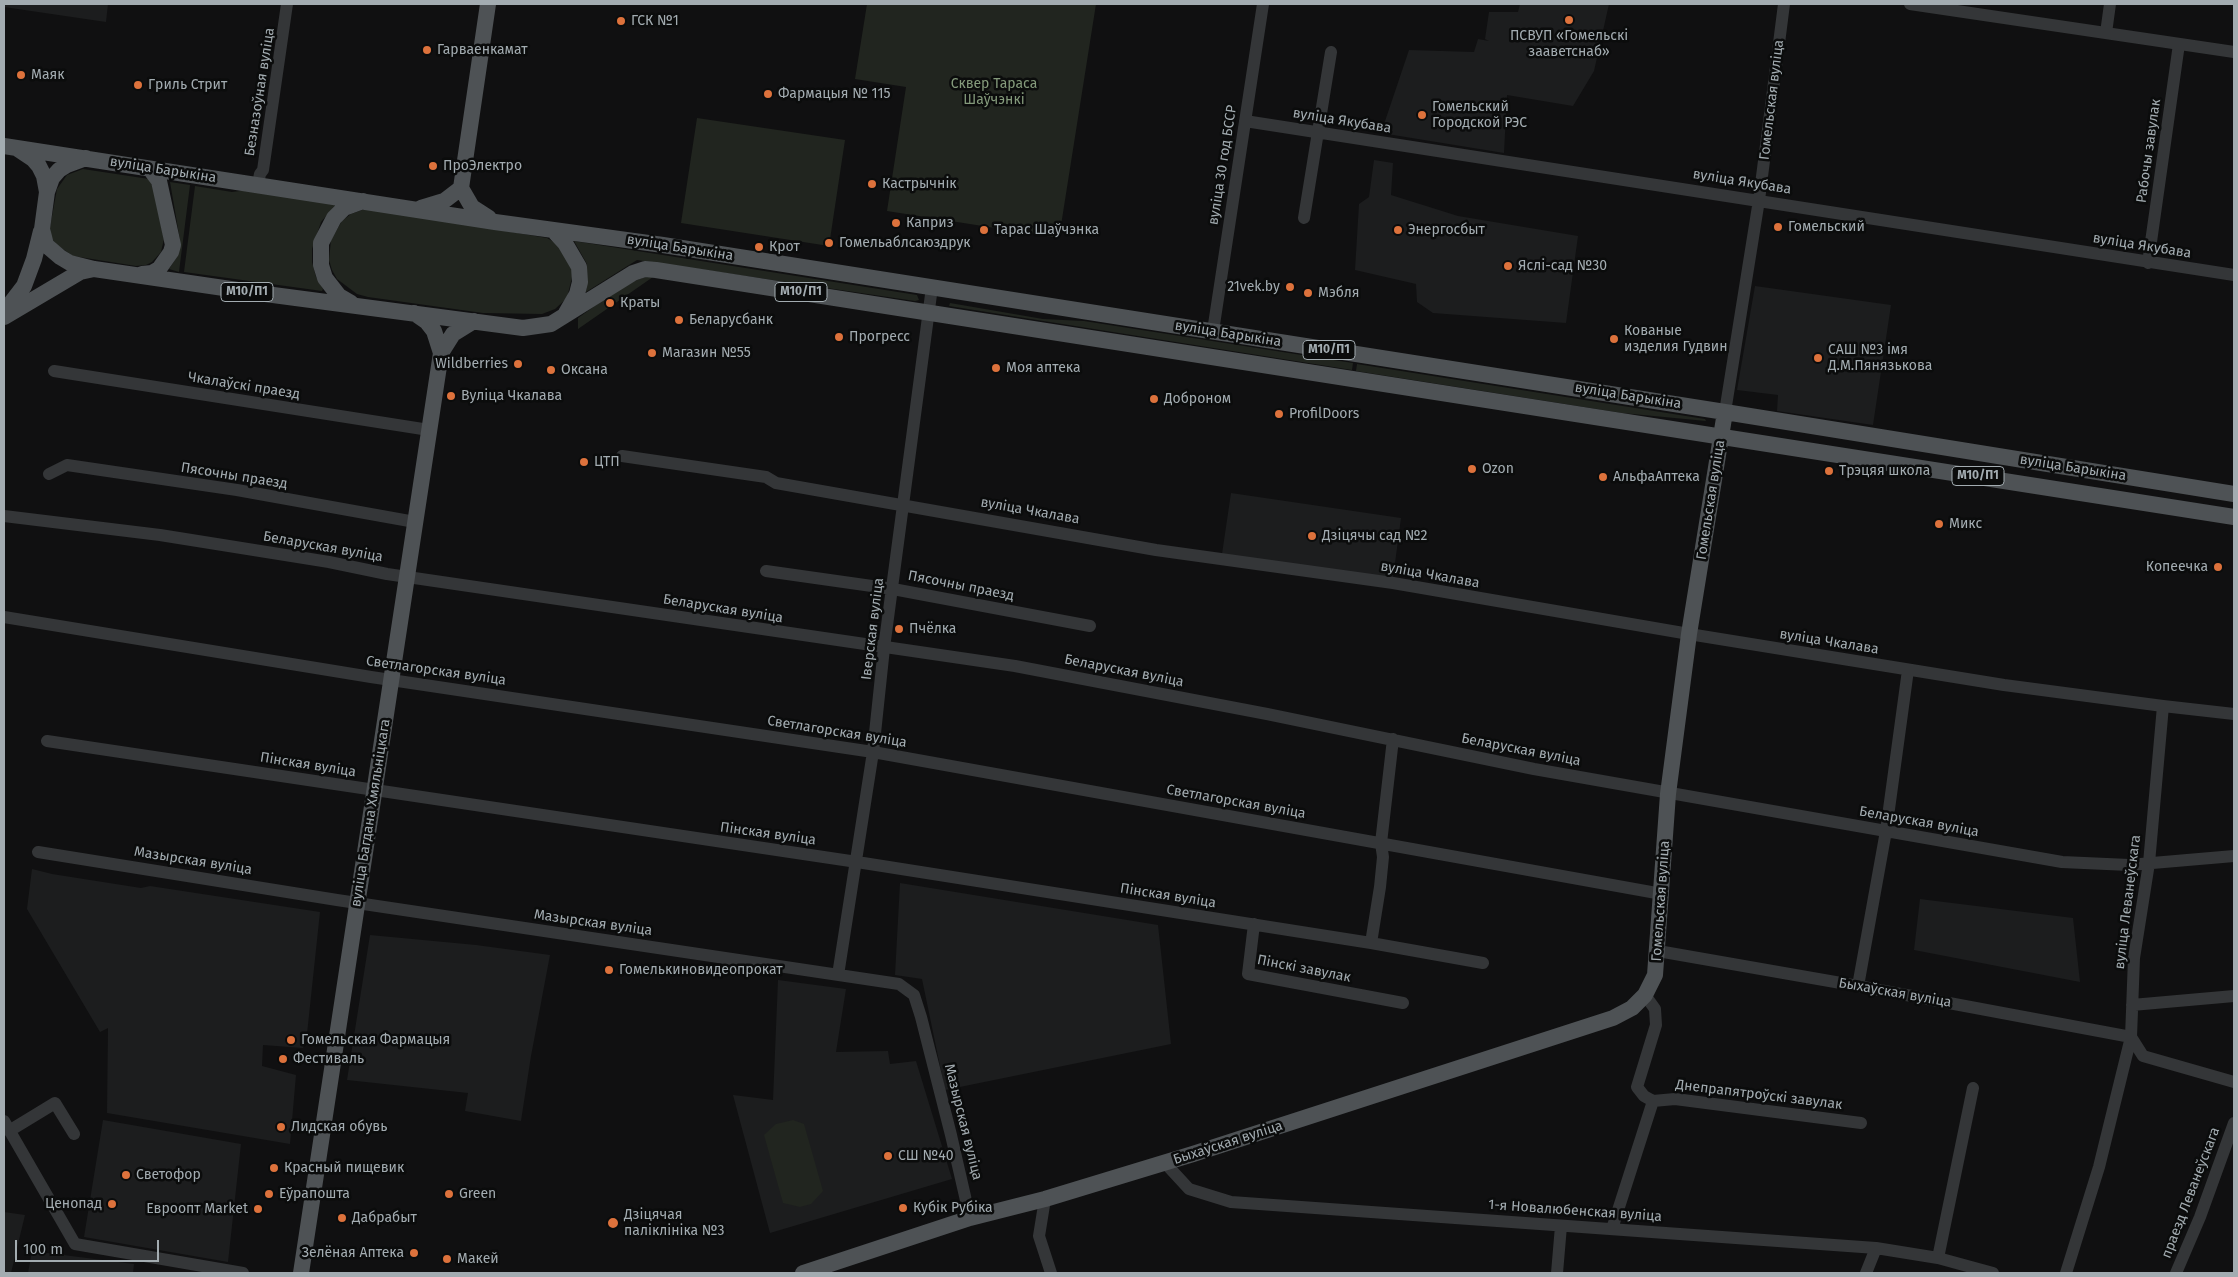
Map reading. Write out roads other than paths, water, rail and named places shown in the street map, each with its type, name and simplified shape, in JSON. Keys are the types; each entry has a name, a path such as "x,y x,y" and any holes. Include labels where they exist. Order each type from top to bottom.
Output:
{"main road":[{"path":"488,4 461,188 472,207 495,222"},
{"name":"вуліца Барыкіна","path":"10,147 150,169 261,177 310,192 414,209 1725,412 2234,494"},
{"name":"вуліца Барыкіна","path":"10,147 33,159 39,166 44,176 47,192"},
{"path":"4,312 24,286 34,259 42,228 47,192 52,178 59,170 86,158"},
{"path":"140,275 152,273 159,268 171,252 173,245 159,181 150,169"},
{"path":"414,209 433,206 444,201 461,188"},
{"name":"М10/П1","path":"355,306 338,296 331,288 321,265 320,254 321,244 334,218 344,208 365,200"},
{"name":"М10/П1","path":"42,228 46,245 60,257 80,266 355,306 474,321"},
{"path":"553,230 565,243 579,267 580,282 577,294 572,306 563,318"},
{"path":"4,317 80,272 94,268"},
{"name":"вуліца Барыкіна","path":"474,321 523,328 551,324 624,277 644,270 929,312 2234,517"},
{"path":"414,313 427,322 434,331 441,353"},
{"path":"441,353 453,334 474,321"},
{"name":"вуліца Багдана Хмяльніцкага","path":"301,1273 441,353"},
{"name":"Гомельская вуліца","path":"1645,995 1655,975 1668,794 1689,634 1725,412"},
{"name":"Быхаўская вуліца","path":"803,1273 970,1218 1045,1199 1165,1163 1613,1018 1632,1008 1645,995"}],"street":[{"name":"Безназоўная вуліца","path":"261,177 287,4"},
{"name":"вуліца 30 год БССР","path":"1213,332 1263,4"},
{"name":"Гомельская вуліца","path":"1725,412 1759,200 1784,4"},
{"path":"1910,4 2234,52"},
{"path":"2106,33 2110,4"},
{"name":"Рабочы завулак","path":"2148,263 2179,44"},
{"path":"1304,218 1331,52"},
{"name":"вуліца Якубава","path":"1245,122 2234,275"},
{"name":"Іверская вуліца","path":"838,975 873,752 884,648 905,504 906,482 932,288"},
{"name":"Чкалаўскі праезд","path":"54,371 429,430"},
{"name":"вуліца Чкалава","path":"622,456 766,477 776,483 905,504 1156,550 1393,584 2004,685 2234,714"},
{"name":"Пясочны праезд","path":"49,474 67,465 237,490 415,522"},
{"name":"Беларуская вуліца","path":"4,516 160,535 406,577 1015,666 1668,794 2062,862 2091,864 2149,863 2234,856"},
{"name":"Пясочны праезд","path":"766,571 893,589 1090,626"},
{"name":"Светлагорская вуліца","path":"4,617 391,679 873,752 1662,894"},
{"path":"1858,986 1886,831 1908,670"},
{"name":"вуліца Леванеўскага","path":"2066,1273 2098,1167 2131,1037 2134,958 2149,863 2164,706"},
{"path":"1371,943 1380,887 1383,857 1381,843 1393,740"},
{"name":"Пінская вуліца","path":"47,741 857,862 1254,924 1483,963"},
{"name":"Мазырская вуліца","path":"38,852 357,903 899,984 914,995 951,1134 970,1218"},
{"name":"Пінскі завулак","path":"1254,924 1248,974 1403,1003"},
{"name":"Быхаўская вуліца","path":"1658,951 2131,1037"},
{"path":"1612,1229 1653,1101 1644,1096 1637,1087 1656,1025 1655,1009 1645,995"},
{"path":"2132,1005 2234,996"},
{"path":"2131,1037 2143,1056 2234,1082"},
{"path":"1938,1258 1973,1088"},
{"name":"Днепрапятроўскі завулак","path":"1653,1101 1675,1098 1860,1123"},
{"path":"74,1134 55,1103 7,1126 75,1244 243,1273"},
{"name":"праезд Леванеўскага","path":"2176,1273 2200,1217 2234,1122"},
{"name":"1-я Новалюбенская вуліца","path":"1165,1163 1189,1189 1230,1202 1876,1248 1938,1258 1993,1273"},
{"path":"1045,1199 1039,1236 1050,1273"},
{"path":"1557,1273 1562,1226"},
{"path":"1866,1273 1876,1248"}],"place":[{"name":"ПСВУП «Гомельскі зааветснаб»","path":"1569,20"},
{"name":"ГСК №1","path":"621,21"},
{"name":"Гарваенкамат","path":"427,50"},
{"name":"Маяк","path":"21,75"},
{"name":"Гриль Стрит","path":"138,85"},
{"name":"Фармацыя № 115","path":"768,94"},
{"name":"Гомельский Городской РЭС","path":"1422,115"},
{"name":"ПроЭлектро","path":"433,166"},
{"name":"Кастрычнік","path":"872,184"},
{"name":"Каприз","path":"896,223"},
{"name":"Гомельский","path":"1778,227"},
{"name":"Тарас Шаўчэнка","path":"984,230"},
{"name":"Энергосбыт","path":"1398,230"},
{"name":"Гомельаблсаюздрук","path":"829,243"},
{"name":"Крот","path":"759,247"},
{"name":"Яслі-сад №30","path":"1508,266"},
{"name":"21vek.by","path":"1290,287"},
{"name":"Мэбля","path":"1308,293"},
{"name":"Краты","path":"610,303"},
{"name":"Беларусбанк","path":"679,320"},
{"name":"Прогресс","path":"839,337"},
{"name":"Кованые изделия Гудвин","path":"1614,339"},
{"name":"Магазин №55","path":"652,353"},
{"name":"САШ №3 імя Д.М.Пянязькова","path":"1818,358"},
{"name":"Wildberries","path":"518,364"},
{"name":"Моя аптека","path":"996,368"},
{"name":"Оксана","path":"551,370"},
{"name":"Вуліца Чкалава","path":"451,396"},
{"name":"Доброном","path":"1154,399"},
{"name":"ProfilDoors","path":"1279,414"},
{"name":"ЦТП","path":"584,462"},
{"name":"Ozon","path":"1472,469"},
{"name":"Трэцяя школа","path":"1829,471"},
{"name":"АльфаАптека","path":"1603,477"},
{"name":"Микс","path":"1939,524"},
{"name":"Дзіцячы сад №2","path":"1312,536"},
{"name":"Копеечка","path":"2218,567"},
{"name":"Пчёлка","path":"899,629"},
{"name":"Гомелькиновидеопрокат","path":"609,970"},
{"name":"Гомельская Фармацыя","path":"291,1040"},
{"name":"Фестиваль","path":"283,1059"},
{"name":"Лидская обувь","path":"281,1127"},
{"name":"СШ №40","path":"888,1156"},
{"name":"Красный пищевик","path":"274,1168"},
{"name":"Светофор","path":"126,1175"},
{"name":"Еўрапошта","path":"269,1194"},
{"name":"Green","path":"449,1194"},
{"name":"Ценопад","path":"112,1204"},
{"name":"Кубік Рубіка","path":"903,1208"},
{"name":"Евроопт Market","path":"258,1209"},
{"name":"Дабрабыт","path":"342,1218"},
{"name":"Дзіцячая паліклініка №3","path":"613,1223"},
{"name":"Зелёная Аптека","path":"414,1253"},
{"name":"Макей","path":"447,1259"}],"park label":[{"name":"Сквер Тараса Шаўчэнкі","path":"994,92"}]}
